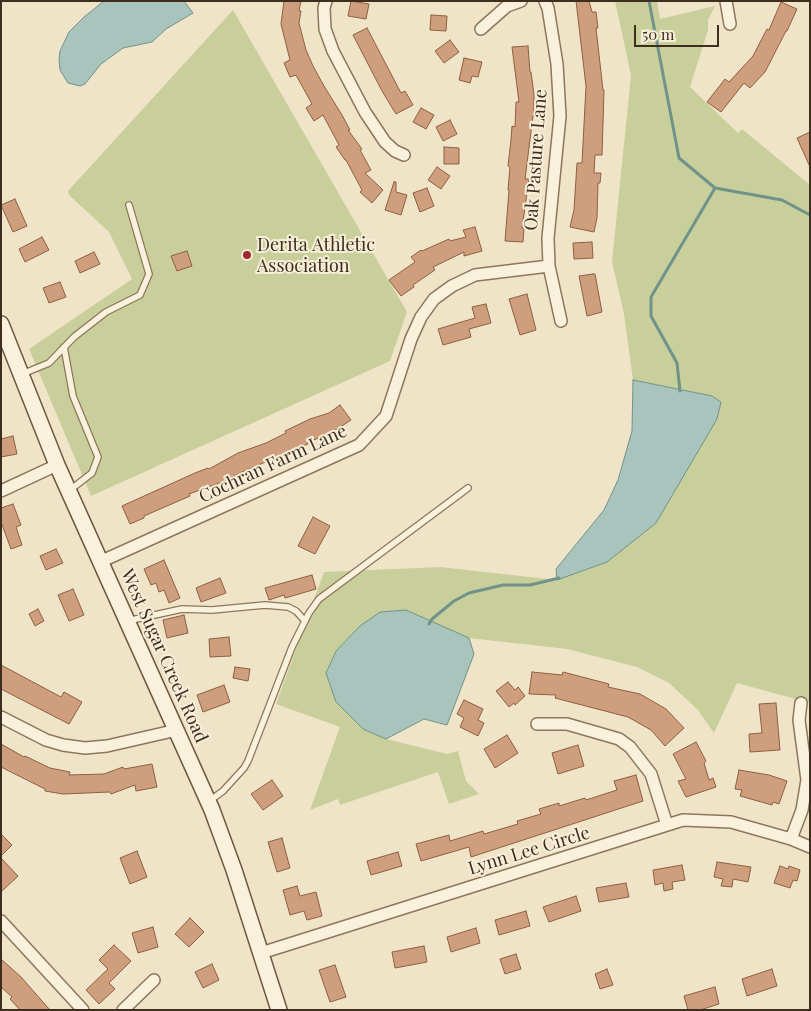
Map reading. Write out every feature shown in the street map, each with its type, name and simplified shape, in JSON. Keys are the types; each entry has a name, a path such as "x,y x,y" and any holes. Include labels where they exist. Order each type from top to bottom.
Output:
{"main road":[{"name":"West Sugar Creek Road","path":"1,324 57,465 102,561 208,802 234,870 279,1010"}],"street":[{"path":"326,1 324,8 325,29 333,51 365,112 385,142 395,151 404,155"},
{"path":"481,29 508,6 521,1"},
{"name":"Oak Pasture Lane","path":"545,1 557,64 560,116 548,238 549,266 561,321"},
{"path":"726,1 730,24"},
{"name":"Cochran Farm Lane","path":"102,561 359,445 386,416 412,339 422,317 434,299 452,286 475,275 549,266"},
{"path":"1,491 57,465"},
{"path":"791,839 802,810 807,780 799,720 801,703"},
{"path":"1,717 46,740 63,746 85,748 122,743 177,730"},
{"path":"537,724 567,724 620,739 630,747 651,774 668,825"},
{"name":"Lynn Lee Circle","path":"261,953 683,820 731,822 791,839 810,847"},
{"path":"1,921 83,1010"},
{"path":"123,1010 154,980"}],"lane":[{"path":"22,374 50,363 74,337 106,312 140,295 149,274 129,205"},
{"path":"64,347 73,396 98,457 92,473 69,491"},
{"path":"208,802 223,791 248,761 292,647 305,621 319,600 328,591 468,488"},
{"path":"128,621 182,609 212,610 265,605 288,607 296,611 305,621"}],"green space":[{"path":"615,1 657,1 660,19 715,6 708,20 708,30 690,87 738,133 742,129 810,185 810,703 737,683 714,733 698,710 669,683 637,667 567,649 469,638 406,610 360,626 336,651 326,673 386,739 447,754 458,751 466,781 479,794 449,804 438,772 340,805 338,799 310,810 340,727 276,704 324,572 440,567 557,580 721,402 712,396 633,380 624,314 612,262 631,75"},
{"name":"Derita Athletic Association","path":"233,10 407,312 390,361 91,496 29,349 132,279 109,232 69,195 68,191"}],"water":[{"path":"104,1 184,1 193,13 166,29 152,42 123,48 101,64 85,84 80,86 68,83 60,70 60,51 69,32"},
{"path":"633,380 712,396 721,402 717,419 656,523 607,562 557,580 556,569 604,510 618,480 632,431"},
{"path":"406,610 469,638 474,654 447,725 424,719 386,739 363,729 336,702 326,673 336,651 360,626 380,612"}],"building":[{"path":"284,1 301,1 299,23 306,50 324,86 350,130 348,130 362,149 360,150 371,170 365,173 383,190 372,203 360,192 362,190 346,160 336,147 339,145 323,115 314,121 306,108 312,104 296,75 290,77 284,63 290,60 281,24"},
{"path":"351,1 369,4 366,19 348,16"},
{"path":"576,1 589,1 592,12 596,12 598,28 596,28 604,90 602,155 595,155 594,173 601,173 600,183 598,183 597,218 594,232 570,227 574,210 577,163 582,163 586,86"},
{"path":"781,2 797,9 765,72 750,88 744,83 721,112 707,102 725,79 729,82 753,56 767,29 769,30"},
{"path":"431,15 447,16 446,31 430,30"},
{"path":"367,28 401,93 405,91 413,105 396,114 353,35"},
{"path":"450,40 459,52 444,63 435,51"},
{"path":"528,46 534,95 534,116 525,179 529,179 522,228 524,228 523,242 505,241 510,167 508,166 512,126 515,127 516,102 519,102 512,47"},
{"path":"464,58 482,62 478,77 472,76 470,83 459,80"},
{"path":"421,108 434,115 426,129 413,122"},
{"path":"450,120 457,134 443,141 436,127"},
{"path":"810,132 810,167 797,138"},
{"path":"444,147 459,148 459,164 444,164"},
{"path":"437,167 450,176 441,189 428,180"},
{"path":"394,182 396,182 396,192 407,195 401,215 385,210"},
{"path":"427,188 434,206 420,212 413,193"},
{"path":"15,199 27,226 13,232 1,205"},
{"path":"475,227 482,251 464,256 464,252 433,267 435,270 401,296 389,280 415,262 411,257 421,250 449,239 450,241 466,237 463,230"},
{"path":"42,237 49,250 25,262 19,249"},
{"path":"592,242 593,258 574,259 573,243"},
{"path":"187,251 192,266 177,271 171,256"},
{"path":"94,252 100,264 80,273 75,261"},
{"path":"595,274 602,312 587,316 579,276"},
{"path":"60,282 66,297 49,303 43,288"},
{"path":"527,294 536,330 520,335 509,299"},
{"path":"486,304 491,323 469,329 471,337 443,345 438,329 475,318 472,307"},
{"path":"340,405 351,420 328,435 307,442 308,444 222,482 189,494 190,496 130,524 122,506 195,473 209,469 238,453 266,443 310,419 329,413"},
{"path":"13,436 17,454 1,457 1,439"},
{"path":"13,504 21,525 16,527 22,545 11,549 1,522 1,508"},
{"path":"313,517 330,526 315,554 298,546"},
{"path":"56,549 63,563 46,570 40,556"},
{"path":"164,560 180,598 169,603 164,590 159,592 156,583 151,585 144,569"},
{"path":"312,575 316,589 285,598 284,595 269,600 265,588"},
{"path":"220,578 226,593 201,602 196,588"},
{"path":"73,589 84,615 69,621 58,595"},
{"path":"38,609 44,621 35,626 29,614"},
{"path":"184,615 188,633 167,638 163,620"},
{"path":"229,637 231,656 210,657 209,639"},
{"path":"1,665 61,697 64,692 82,702 69,724 1,689"},
{"path":"235,667 250,669 248,681 233,678"},
{"path":"532,672 562,675 563,672 609,684 608,687 640,694 666,709 684,728 665,746 651,730 628,717 555,698 556,695 529,694"},
{"path":"508,682 515,690 518,687 525,696 515,705 514,703 509,707 496,691"},
{"path":"224,685 230,702 203,712 197,695"},
{"path":"464,700 483,709 478,720 484,723 478,736 460,727 464,718 457,714"},
{"path":"776,703 780,750 750,752 749,734 762,733 759,704"},
{"path":"507,735 518,753 495,768 484,749"},
{"path":"696,742 706,761 704,763 709,780 713,778 716,787 686,797 678,781 686,779 673,754"},
{"path":"1,744 24,757 50,768 70,772 69,775 104,774 123,767 124,769 152,764 157,787 136,791 135,785 111,794 110,792 63,794 45,791 45,789 1,767"},
{"path":"578,745 584,766 558,774 552,753"},
{"path":"739,770 769,775 787,781 779,804 773,802 772,805 740,796 742,790 735,789"},
{"path":"636,775 643,801 471,857 469,847 421,861 416,844 449,835 450,841 483,831 484,834 518,824 517,821 541,814 539,809 559,803 559,806 585,798 586,800 617,790 614,781"},
{"path":"272,780 283,796 263,810 251,794"},
{"path":"1,834 12,845 1,856"},
{"path":"282,838 290,868 277,872 268,842"},
{"path":"137,851 147,877 130,884 120,858"},
{"path":"398,852 402,866 371,875 367,861"},
{"path":"1,858 18,876 1,892"},
{"path":"717,862 751,867 748,882 733,879 732,887 721,886 723,879 714,877"},
{"path":"682,865 685,880 672,882 673,889 664,891 663,883 655,885 653,870"},
{"path":"780,866 788,869 789,866 800,870 797,881 793,880 790,888 774,883"},
{"path":"626,883 629,897 599,902 596,888"},
{"path":"297,886 300,896 316,892 322,916 307,920 304,911 290,915 283,890"},
{"path":"576,896 581,911 549,922 543,907"},
{"path":"526,911 530,926 499,935 495,920"},
{"path":"190,918 204,932 189,947 175,934"},
{"path":"153,927 158,947 138,953 132,933"},
{"path":"476,928 480,943 451,952 447,937"},
{"path":"114,945 131,961 109,983 115,989 99,1004 86,990 108,969 99,960"},
{"path":"424,946 427,962 395,968 392,952"},
{"path":"516,954 521,969 505,974 500,959"},
{"path":"1,959 21,977 50,1010 20,1010 10,999 12,997 1,987"},
{"path":"212,964 219,980 203,988 195,972"},
{"path":"335,965 346,997 330,1002 319,970"},
{"path":"607,969 613,985 600,989 595,974"},
{"path":"772,969 777,986 747,996 742,979"},
{"path":"715,987 719,1004 700,1010 688,1010 684,996"}],"waterway":[{"path":"649,1 679,158 715,188 782,200 810,215"},
{"path":"680,391 677,363 651,316 651,297 715,188"},
{"path":"429,624 432,619 454,601 469,593 503,585 530,585 559,578"}],"place":[{"name":"Derita Athletic Association","path":"247,255"}]}
